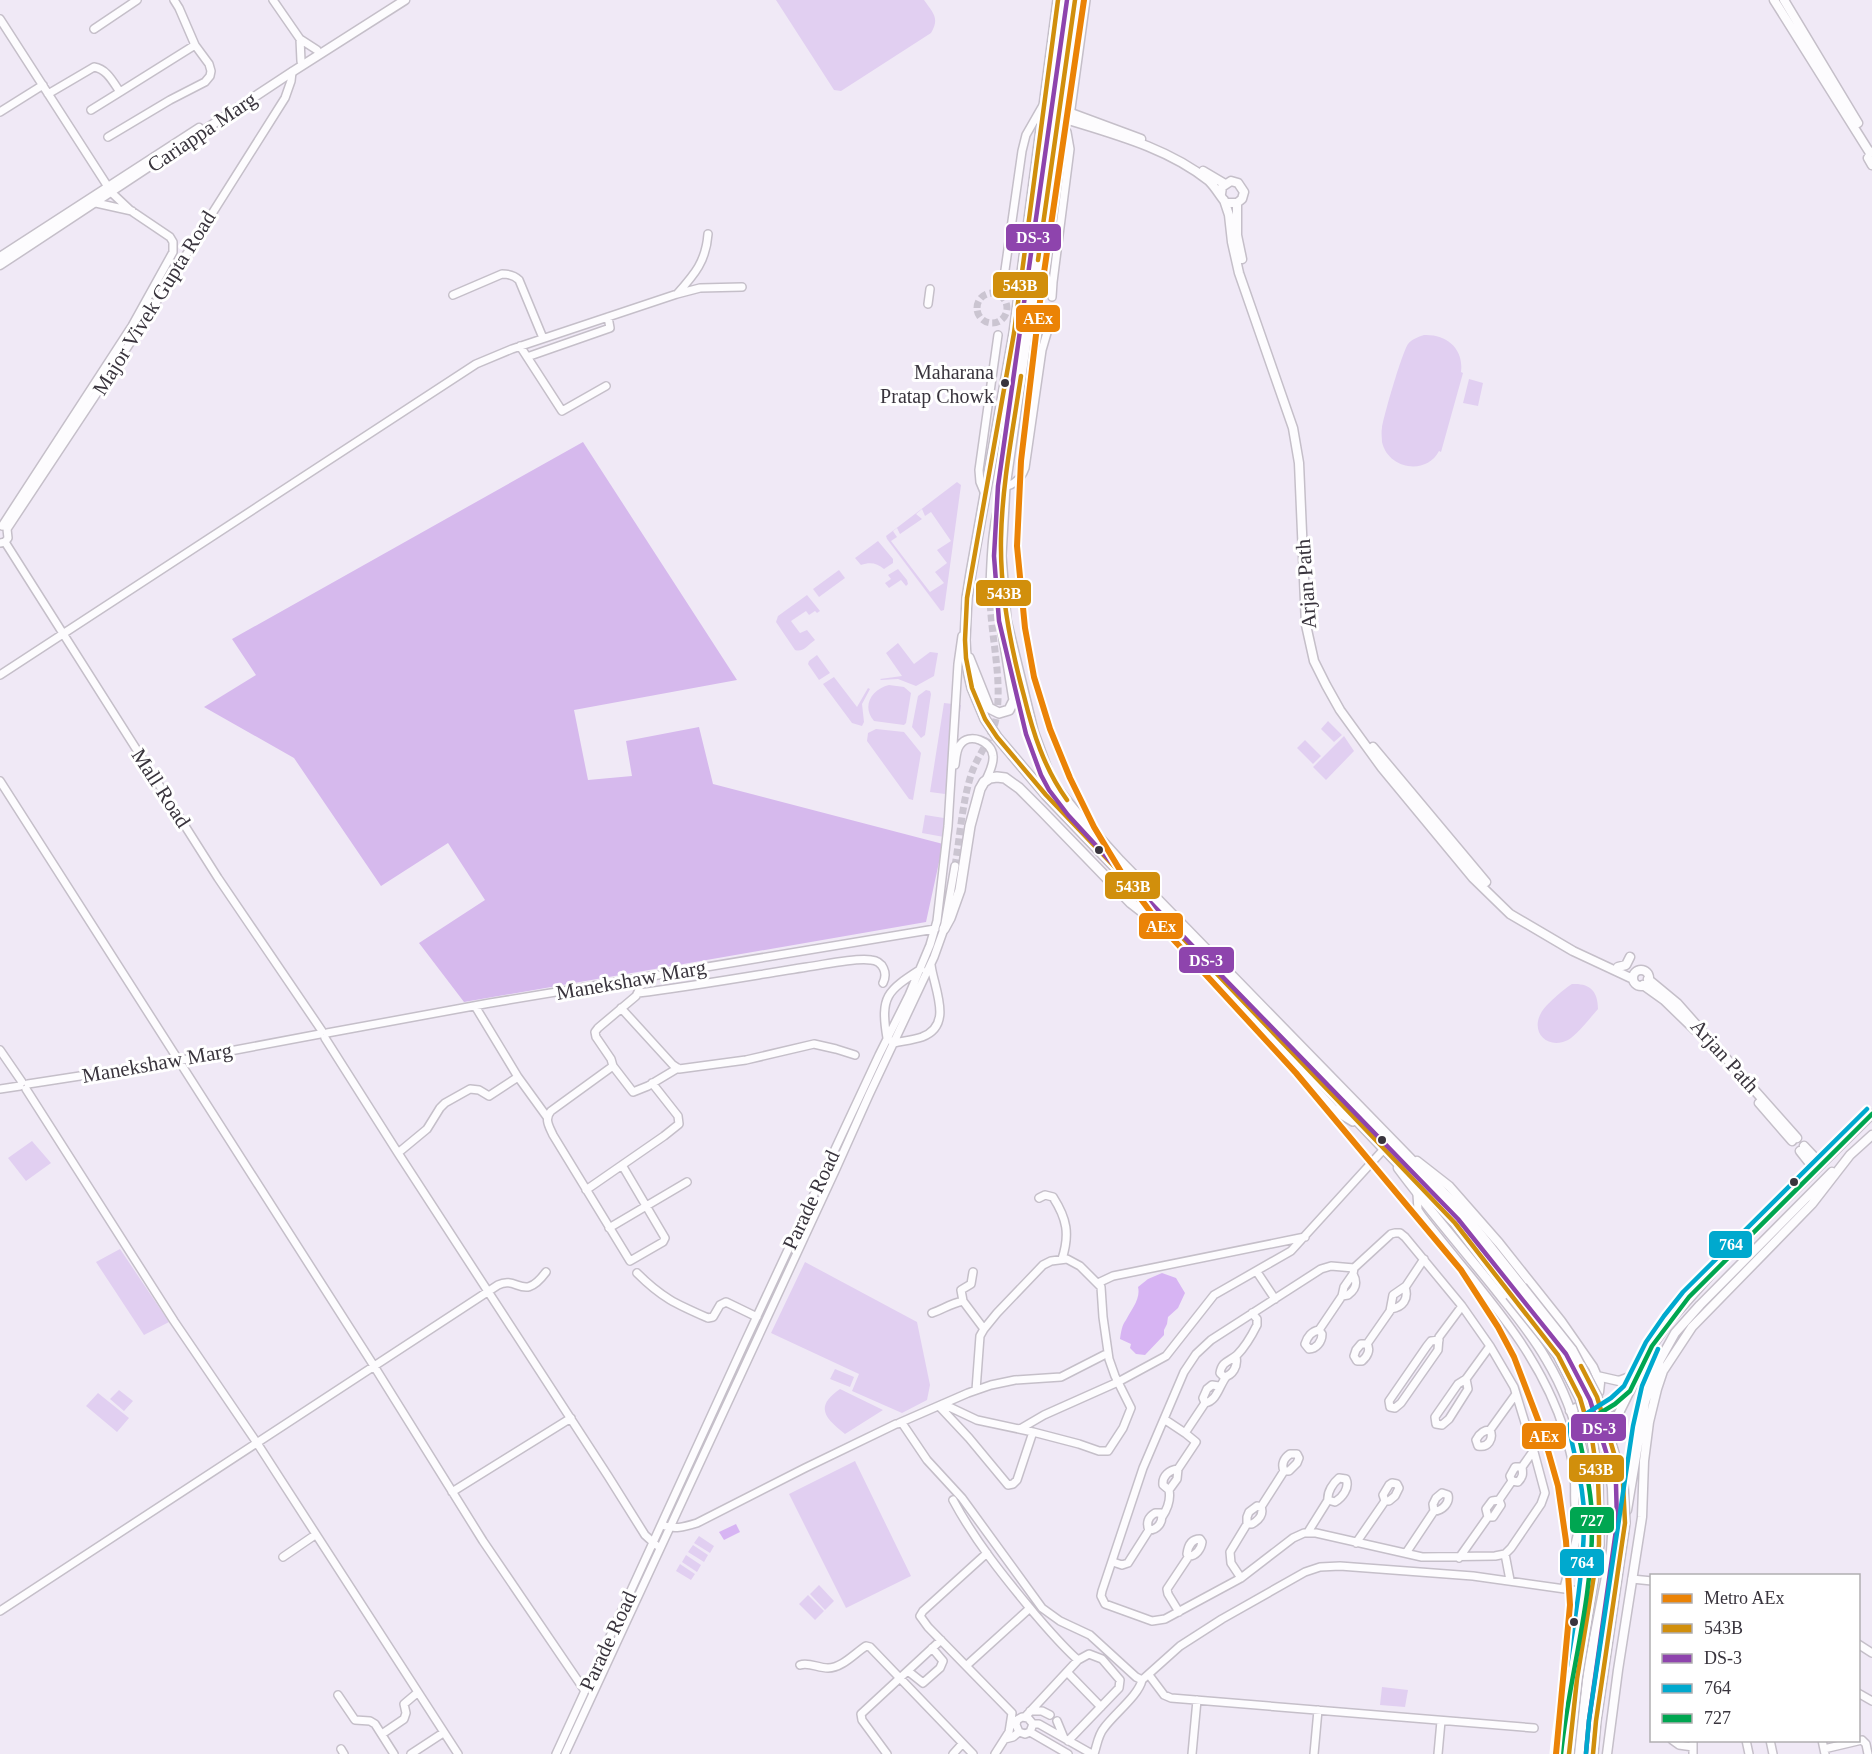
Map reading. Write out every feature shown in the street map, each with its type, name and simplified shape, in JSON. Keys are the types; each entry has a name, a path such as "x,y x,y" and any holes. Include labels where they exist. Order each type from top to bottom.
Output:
{"highway":[{"path":"1058,0 1042,106 1014,333 973,557 965,651 972,688 990,728 1046,795 1455,1223 1558,1355 1580,1398 1592,1439 1598,1479 1599,1545 1577,1679 1569,1754"},
{"path":"1075,0 1005,487 1001,536 1006,620 1033,731 1055,786 1074,810 1120,861 1464,1214 1572,1350 1597,1397 1623,1483 1625,1523 1593,1754"},
{"path":"965,651 989,708 999,713 1010,710 1014,700 1002,627 1002,578"},
{"path":"940,929 950,918 960,890 975,803 982,785 993,777 1009,780 1131,903 1167,931 1333,1109 1360,1125"}],"main road":[{"name":"Cariappa Marg","path":"0,265 96,203 110,190 395,0"},
{"name":"Cariappa Marg","path":"0,257 110,190 405,0"},
{"path":"1774,0 1871,151"},
{"path":"1784,0 1871,151 1869,160 1872,165"},
{"path":"1059,115 1070,116 1162,147 1225,184 1235,182 1243,188 1242,199 1230,204 1203,177 1162,153 1070,116"},
{"path":"1222,197 1225,184"},
{"name":"Arjan Path","path":"1222,197 1229,215 1239,273 1293,428 1299,463 1306,625 1314,661 1326,685 1340,710 1382,768 1473,878 1503,908 1518,921 1573,951 1634,976"},
{"name":"Arjan Path","path":"1237,203 1237,235 1246,276 1301,448 1305,479 1311,629 1322,667 1362,733 1477,873 1510,909 1534,925 1634,976"},
{"path":"1618,967 1626,965 1630,957"},
{"path":"1641,970 1645,971 1646,982 1637,984 1634,976 1641,970"},
{"name":"Arjan Path","path":"1646,982 1677,1003 1794,1139"},
{"path":"1578,1754 1593,1643 1611,1551 1612,1488 1606,1447 1613,1425 1652,1346 1689,1297 1872,1114"},
{"path":"1625,1523 1645,1402 1653,1378 1675,1333 1700,1305 1872,1135"},
{"path":"1394,1143 1449,1186 1492,1235 1561,1321 1593,1367 1600,1383 1599,1392 1595,1398 1570,1411"},
{"path":"1802,1148 1818,1167"},
{"path":"1384,1149 1417,1194 1524,1325 1547,1359 1577,1427 1589,1490 1591,1536 1586,1592 1561,1754"},
{"path":"1607,1754 1642,1517 1644,1461 1649,1422 1663,1371 1692,1327 1816,1200 1850,1155"},
{"path":"1597,1376 1619,1382 1638,1374"},
{"path":"1577,1427 1615,1404 1630,1391"}],"street":[{"path":"94,29 137,0"},
{"path":"108,137 210,76 209,64 195,45 174,0"},
{"path":"273,0 300,39 317,51"},
{"path":"1067,132 1086,0"},
{"path":"0,20 110,190 132,211"},
{"path":"300,39 301,61"},
{"path":"91,110 195,45"},
{"path":"48,94 94,67 105,72 120,92"},
{"name":"Major Vivek Gupta Road","path":"3,527 138,330 285,98 292,72"},
{"path":"0,112 43,85"},
{"path":"1003,284 1022,151 1026,135 1042,106"},
{"path":"1052,297 1070,157 1067,132 1059,115"},
{"path":"96,203 132,211"},
{"name":"Major Vivek Gupta Road","path":"3,527 132,326 173,252 173,242 170,237 132,211"},
{"path":"677,294 704,259 708,234"},
{"path":"453,295 502,274 515,276 519,280 543,338"},
{"path":"0,675 451,378 491,356 677,294 699,288 742,287"},
{"path":"928,304 930,289"},
{"path":"527,357 610,328 608,317"},
{"path":"990,588 991,557 997,518 1005,487 1015,482 1025,468 1042,350 1051,319"},
{"path":"985,494 980,482 979,470 998,335"},
{"path":"520,346 562,411 606,386"},
{"path":"2,543 9,536 3,527"},
{"name":"Mall Road","path":"2,543 212,869 324,1034 398,1153 642,1530 657,1546"},
{"name":"Parade Road","path":"565,1754 757,1317 890,1040 931,963 940,929 958,664 966,619"},
{"path":"950,794 958,750 960,745 967,740 976,738 992,750 993,759 986,780"},
{"path":"0,781 374,1366 483,1541 585,1691"},
{"name":"Parade Road","path":"665,1527 818,1208 940,929 950,904 955,866"},
{"name":"Manekshaw Marg","path":"0,1089 639,978 940,929"},
{"path":"638,993 834,963 871,960 878,962 885,971 886,977 883,983"},
{"path":"921,969 899,984 886,1000 884,1014 890,1040 925,1036 937,1026 941,1009 933,982 931,963"},
{"path":"639,978 638,993 598,1028 596,1037 613,1062 613,1066 633,1092 637,1092 678,1068"},
{"path":"475,1006 518,1077 547,1117 553,1135 630,1261 663,1242 665,1235 622,1165"},
{"path":"621,1008 678,1068 746,1060 814,1044 855,1055"},
{"path":"0,1050 174,1321 257,1443 458,1754"},
{"path":"547,1117 551,1111 613,1066"},
{"path":"398,1153 428,1129 445,1103 470,1089 477,1089 489,1096 518,1077"},
{"path":"586,1190 664,1136 680,1122 678,1116 652,1083"},
{"path":"1020,1429 1166,1356 1214,1296 1287,1255 1384,1149"},
{"path":"609,1228 687,1182"},
{"path":"1417,1194 1418,1210 1422,1216 1509,1323 1548,1390 1563,1427 1574,1471 1575,1508 1580,1524 1591,1536"},
{"path":"1039,1198 1045,1195 1053,1197 1065,1220 1066,1244 1062,1259"},
{"path":"809,1205 818,1208"},
{"path":"1319,1330 1342,1296 1353,1271 1391,1234 1400,1233 1405,1237 1462,1305 1507,1373 1516,1394 1545,1490 1544,1497 1511,1548 1505,1554 1495,1556 1422,1557 1308,1532 1293,1538 1241,1578 1166,1619 1158,1621 1105,1604 1102,1601 1102,1591 1143,1468 1184,1372 1196,1354 1211,1340 1324,1268 1331,1266 1353,1271"},
{"path":"1098,1283 1113,1276 1305,1237"},
{"path":"941,1405 974,1419 1080,1444 1099,1451 1108,1450 1123,1428 1131,1408 1118,1382 1108,1353 1101,1290 1098,1283 1070,1260 1062,1259 1043,1265 997,1313 980,1336 976,1390"},
{"path":"1367,1344 1391,1309 1393,1295 1405,1287 1424,1259"},
{"path":"0,1611 503,1283 521,1288 533,1286 546,1272"},
{"path":"973,1272 971,1284 961,1290 963,1301 984,1329"},
{"path":"1257,1272 1275,1299"},
{"path":"637,1273 660,1295 708,1318 713,1317 720,1305 726,1302 757,1317"},
{"path":"1391,1309 1404,1303 1405,1287"},
{"path":"932,1313 963,1301"},
{"path":"1438,1340 1431,1341 1427,1346 1389,1401 1390,1407 1395,1408 1401,1403 1438,1350 1438,1340 1462,1305"},
{"path":"1185,1433 1205,1403 1214,1398 1219,1386 1234,1369 1236,1357 1257,1325 1257,1319 1252,1313"},
{"path":"1467,1379 1468,1389 1449,1419 1444,1425 1436,1424 1435,1417 1458,1384 1467,1379 1490,1346"},
{"path":"665,1527 680,1528 697,1523 805,1467 976,1390 1015,1380 1061,1377 1108,1353"},
{"path":"1226,1377 1221,1374 1221,1368 1227,1360 1236,1357"},
{"path":"1205,1403 1203,1398 1207,1389 1214,1384 1219,1386"},
{"path":"1490,1430 1516,1394"},
{"path":"941,1405 1008,1485 1017,1480 1033,1432"},
{"path":"452,1492 571,1418"},
{"path":"1113,1562 1126,1564 1149,1530 1157,1528 1170,1502 1169,1490 1177,1479 1178,1469 1196,1442 1195,1439 1164,1419"},
{"path":"899,1423 907,1428 927,1460 962,1498 1042,1608 1060,1621 1090,1635 1142,1680"},
{"path":"1459,1557 1488,1517 1494,1516 1500,1508 1501,1503 1498,1500 1512,1481 1510,1476 1514,1468 1522,1467 1534,1450"},
{"path":"1169,1490 1163,1486 1163,1480 1168,1472 1178,1469"},
{"path":"1247,1524 1252,1524 1260,1517 1261,1507 1284,1471"},
{"path":"953,1500 987,1553 1030,1608 1078,1660"},
{"path":"1308,1532 1328,1500"},
{"path":"1356,1543 1385,1501"},
{"path":"1241,1578 1231,1563 1230,1555 1247,1524 1247,1517 1251,1510 1257,1506 1261,1507"},
{"path":"1149,1530 1147,1522 1151,1516 1158,1512 1162,1517"},
{"path":"1406,1553 1434,1512"},
{"path":"1564,1588 1580,1524"},
{"path":"283,1557 315,1534"},
{"name":"Parade Road","path":"556,1754 657,1546"},
{"path":"987,1553 921,1614 923,1622 1012,1713 1021,1715 1033,1724 1039,1724 1093,1754 1100,1733 1121,1707 1138,1692 1142,1680 1187,1640 1291,1579 1320,1567 1340,1566 1510,1580 1586,1592"},
{"path":"1505,1554 1510,1580"},
{"path":"1179,1612 1167,1589 1189,1556"},
{"path":"1632,1579 1650,1581"},
{"path":"966,1666 1030,1608"},
{"path":"887,1754 861,1716 941,1640"},
{"path":"800,1665 804,1663 831,1668 868,1646 901,1677 973,1754"},
{"path":"908,1671 923,1683 940,1668 943,1662 932,1648"},
{"path":"995,1753 1005,1739 1013,1737 1016,1722 1021,1715 1078,1660 1089,1654 1099,1657 1120,1680 1119,1688 1066,1739"},
{"path":"1067,1672 1101,1707"},
{"path":"1149,1675 1167,1697 1534,1728"},
{"path":"382,1734 404,1719 406,1713 404,1704 417,1693"},
{"path":"338,1695 355,1720 372,1722 394,1754"},
{"path":"1192,1754 1197,1700"},
{"path":"1314,1754 1318,1710"},
{"path":"1021,1715 1042,1711 1050,1715"},
{"path":"1057,1721 1066,1739"},
{"path":"1438,1754 1441,1721"},
{"path":"1030,1732 1033,1724"},
{"path":"1016,1728 1025,1734 1030,1732 1068,1754"},
{"path":"411,1754 443,1733"},
{"path":"1860,1741 1866,1743 1868,1754"},
{"path":"1674,1742 1690,1748"},
{"path":"1825,1751 1855,1742"},
{"path":"952,1754 962,1744"}],"shaded area":[{"path":"776,0 924,0 934,16 935,23 931,33 841,91 834,90"},
{"path":"1424,335 1440,337 1452,344 1460,356 1463,373 1441,452 1439,451 1425,464 1408,466 1399,463 1386,451 1382,442 1382,430 1405,350 1411,341"},
{"path":"1469,379 1483,383 1478,406 1463,403"},
{"path":"583,442 737,680 574,710 588,780 632,776 626,741 699,727 713,784 943,844 926,922 464,1002 419,943 485,900 448,843 381,886 294,758 204,707 256,675 232,639"},
{"path":"957,482 961,485 944,610 941,611 886,536","holes":["922,509 925,516 931,512 951,541 937,550 947,563 935,572 944,583 930,592 891,541 897,537 893,531 897,528 900,534 922,519 916,514"]},
{"path":"878,541 893,559 893,563 884,569 879,565 861,565 855,558"},
{"path":"898,569 908,584 906,586 901,580 889,588 885,583 891,579 888,575"},
{"path":"839,570 845,578 819,597 813,589"},
{"path":"807,595 820,611 809,615 806,611 791,621 800,633 807,630 815,640 798,651 776,622 778,616"},
{"path":"898,643 914,664 930,652 938,653 934,676 916,686 898,679 881,680 902,676 886,653"},
{"path":"817,655 830,673 819,680 808,664"},
{"path":"834,677 857,707 868,688 870,689 862,704 864,722 862,726 852,723 823,684"},
{"path":"889,685 904,687 911,693 904,725 874,721 868,710 873,694"},
{"path":"926,690 931,694 925,735 921,738 912,727 918,696"},
{"path":"944,703 961,705 949,793 945,794 930,792"},
{"path":"1328,721 1342,735 1334,742 1321,729"},
{"path":"876,729 904,732 921,753 913,800 909,799 867,741 868,733"},
{"path":"1344,736 1354,751 1326,780 1313,767"},
{"path":"1305,740 1321,756 1313,764 1297,748"},
{"path":"925,815 944,818 944,837 922,833"},
{"path":"1572,984 1584,985 1592,989 1598,1009 1572,1038 1561,1043 1548,1041 1539,1033 1538,1020 1546,1006"},
{"path":"32,1141 51,1163 26,1181 8,1158"},
{"path":"120,1249 169,1322 144,1335 96,1262"},
{"path":"805,1262 917,1322 930,1385 927,1400 902,1413 852,1391 859,1374 771,1333"},
{"path":"1162,1273 1176,1278 1185,1293 1178,1308 1168,1317 1164,1335 1145,1355 1136,1354 1130,1348 1131,1344 1120,1339 1123,1326 1137,1300 1138,1287 1148,1279"},
{"path":"835,1369 854,1377 850,1387 830,1379"},
{"path":"840,1389 883,1410 845,1434 832,1423 825,1412 827,1401"},
{"path":"119,1390 133,1401 124,1411 110,1399"},
{"path":"98,1393 129,1418 117,1432 86,1406"},
{"path":"855,1461 911,1576 846,1608 789,1494"},
{"path":"736,1524 740,1532 724,1540 719,1532"},
{"path":"699,1536 714,1546 710,1553 694,1543"},
{"path":"693,1545 708,1555 704,1562 688,1552"},
{"path":"686,1555 701,1565 697,1572 682,1562"},
{"path":"680,1564 695,1574 691,1580 676,1571"},
{"path":"819,1585 834,1601 825,1610 810,1594"},
{"path":"808,1595 824,1611 815,1620 799,1604"},
{"path":"1382,1687 1408,1690 1405,1707 1380,1705"}],"tunnel":[{"path":"992,293 998,294 1006,302 1007,308 1006,314 998,322 992,323 986,322 978,314 977,308 978,302 986,294 992,293"},
{"path":"1013,308 1052,310"},
{"path":"955,866 968,786 974,767 996,721 998,681 990,588"}],"metro line":[{"name":"AEx","path":"1084,0 1041,293 1021,461 1017,546 1025,628 1034,677 1050,729 1070,778 1094,827 1123,875 1161,926 1296,1073 1461,1270 1498,1327 1514,1357 1543,1433 1558,1486 1566,1541 1570,1605 1556,1754"}],"transit line":[{"name":"543B","path":"1058,0 1014,333 967,598 965,640 972,688 985,719 997,737 1046,795 1455,1223 1558,1355 1580,1398 1592,1439 1599,1505 1599,1545 1577,1679 1569,1754"},
{"name":"DS-3","path":"1067,0 998,486 994,556 999,621 1026,734 1041,775 1068,815 1458,1219 1566,1354 1590,1400 1616,1484 1617,1523 1586,1753"},
{"name":"543B","path":"1038,260 1075,0"},
{"name":"543B","path":"1021,376 1003,498 1001,559 1004,599 1014,657 1031,723 1046,763 1067,800"},
{"name":"764","path":"1554,1753 1583,1553 1583,1498 1570,1424 1611,1398 1624,1386 1646,1342 1683,1292 1867,1109"},
{"name":"727","path":"1561,1754 1585,1609 1591,1551 1590,1498 1577,1427 1615,1404 1630,1391 1652,1346 1689,1297 1872,1114"},
{"name":"764","path":"1586,1753 1633,1426 1642,1386 1658,1349"},
{"name":"543B","path":"1581,1366 1597,1397 1623,1483 1625,1523 1593,1754"}],"place":[{"name":"Maharana Pratap Chowk","path":"1005,383"}]}
